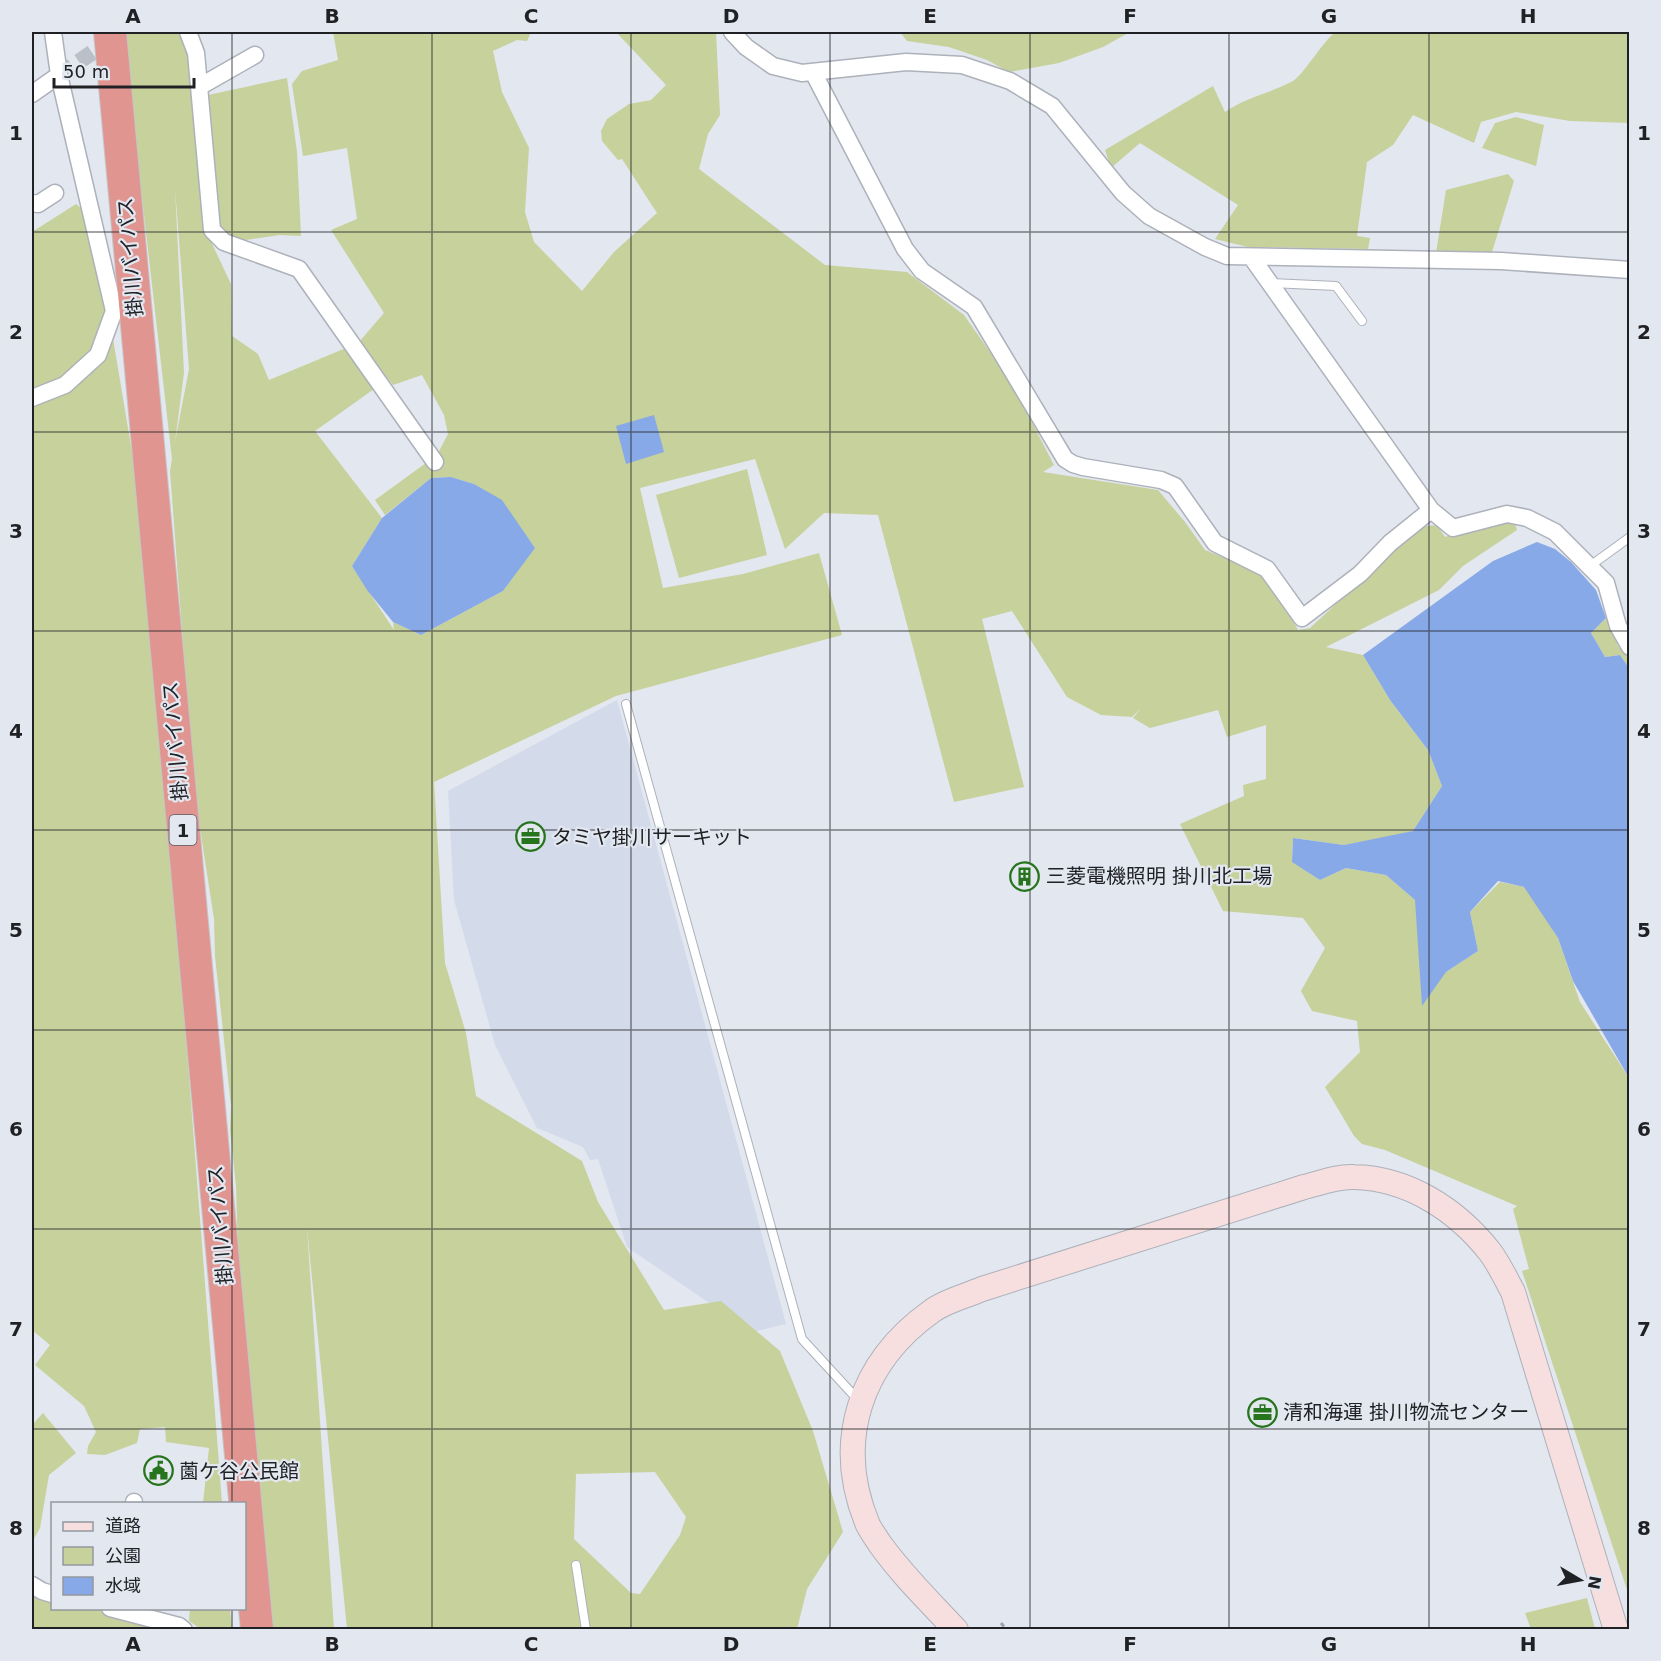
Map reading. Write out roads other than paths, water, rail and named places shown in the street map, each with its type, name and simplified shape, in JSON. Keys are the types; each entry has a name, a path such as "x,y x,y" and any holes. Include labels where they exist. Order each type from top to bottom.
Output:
{"highway":[{"name":"掛川バイパス","path":"110,32 245,1502"},
{"name":"掛川バイパス","path":"246,1509 257,1629"}],"street":[{"path":"32,398 65,385 98,356 114,311 59,75 53,32"},
{"path":"188,32 196,53 212,230 224,242 299,269 435,462"},
{"path":"732,32 746,47 773,66 802,73 906,62 962,65 1010,81 1052,106 1123,193 1149,216 1205,247 1227,256 1501,261 1629,270"},
{"path":"199,87 255,55"},
{"path":"813,72 905,249 922,271 974,307 1065,459 1083,467 1161,480 1174,486 1215,543 1267,569 1302,618 1360,574 1390,543 1431,510"},
{"path":"32,94 59,75"},
{"path":"32,203 38,204 55,193"},
{"path":"1252,258 1431,510 1453,528 1507,514 1527,518 1555,532 1606,584 1618,626 1629,647"},
{"path":"956,1629 893,1562 868,1526 854,1478 854,1436 860,1402 874,1372 892,1345 933,1310 982,1289 1304,1186 1352,1177 1396,1183 1431,1200 1463,1223 1490,1253 1514,1292 1616,1629"},
{"path":"32,1585 51,1594"},
{"path":"118,1610 184,1629"}],"lane":[{"path":"1270,283 1336,286 1362,321"},
{"path":"1590,566 1629,537"},
{"path":"626,704 802,1339 860,1402"},
{"path":"576,1565 586,1629"}],"water":[{"path":"654,415 664,452 626,464 616,426"},
{"path":"451,477 474,484 502,500 535,548 503,591 421,635 393,622 367,590 352,566 382,518 431,478"},
{"path":"1537,542 1555,549 1571,562 1596,590 1606,618 1591,633 1605,657 1620,655 1629,668 1629,1078 1573,981 1558,938 1524,887 1498,881 1470,912 1478,951 1446,972 1422,1006 1415,900 1386,875 1346,868 1320,880 1292,862 1293,838 1344,845 1413,831 1442,786 1428,750 1390,700 1363,655 1493,561"}],"tunnel":[{"path":"59,75 115,37"}],"place":[{"name":"タミヤ掛川サーキット","path":"531,837"},
{"name":"三菱電機照明 掛川北工場","path":"1025,876"},
{"name":"清和海運 掛川物流センター","path":"1262,1412"},
{"name":"薗ケ谷公民館","path":"158,1471"}]}
